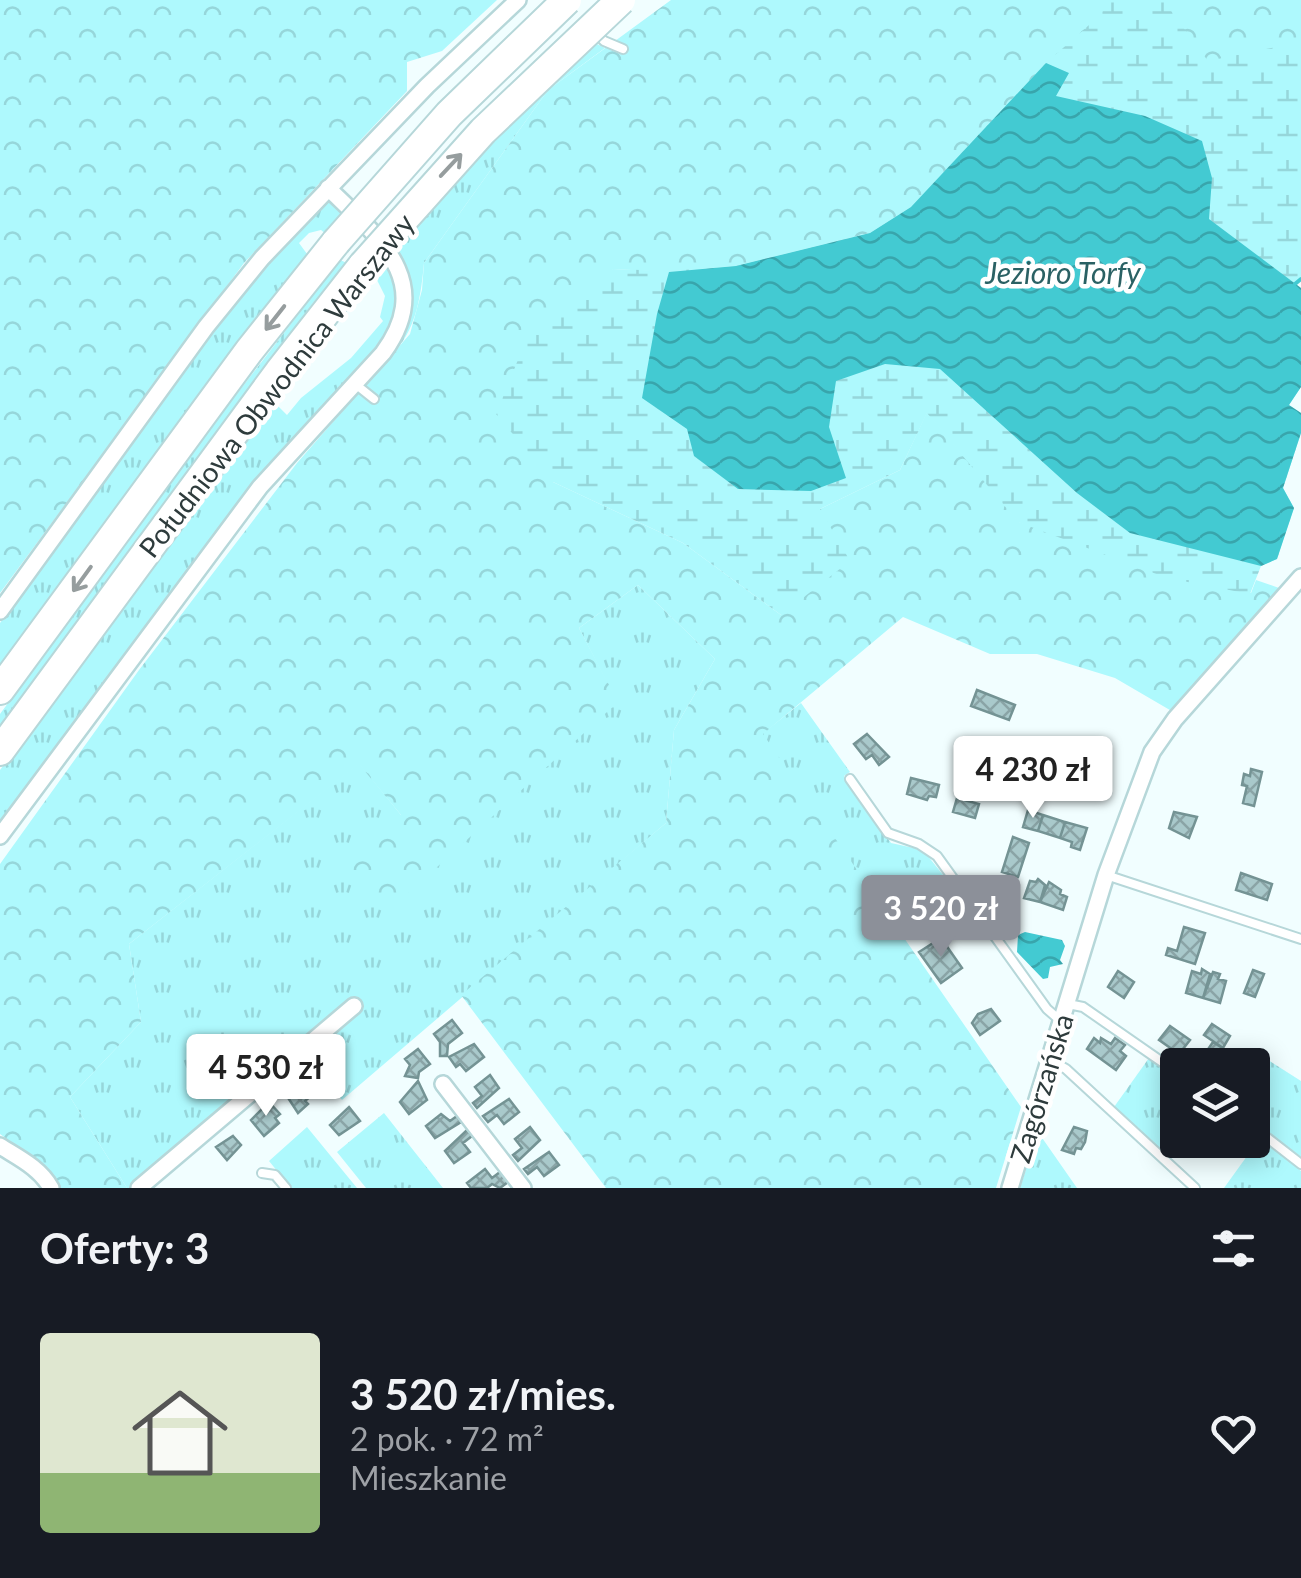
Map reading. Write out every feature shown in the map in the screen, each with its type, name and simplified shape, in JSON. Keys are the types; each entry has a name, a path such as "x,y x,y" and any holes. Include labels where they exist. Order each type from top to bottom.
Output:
{"highway":[{"name":"Południowa Obwodnica Warszawy","path":"0,690 249,351 336,242 450,114 567,0"},
{"name":"Południowa Obwodnica Warszawy","path":"0,751 279,372 363,265 483,131 621,0"}],"street":[{"path":"0,611 206,328 262,258 426,86 518,0"},
{"path":"0,836 260,487 397,334 404,290 396,264 384,245 328,188"},
{"name":"Zagórzańska","path":"1010,1188 1106,874 1152,752 1175,719 1301,577"},
{"path":"139,1188 354,1006"},
{"path":"443,1084 524,1188"},
{"path":"0,1146 25,1161 51,1188"}],"lane":[{"path":"567,0 604,42 623,50"},
{"path":"354,384 374,399"},
{"path":"850,778 888,834 920,844 937,856 1048,1009 1062,1022"},
{"path":"1106,874 1301,939"},
{"path":"1068,1004 1083,1006 1160,1060"},
{"path":"1050,1060 1066,1069 1194,1188"},
{"path":"1270,1140 1301,1164"},
{"path":"262,1173 275,1175 286,1188"}],"green space":[{"path":"0,0 497,0 442,51 407,62 407,91 244,263 0,593"},
{"path":"671,0 1301,0 1301,245 911,207 870,233 736,266 669,272 613,269 553,482 683,543 781,615 820,509 900,470 927,412 1019,522 1251,593 1256,580 1279,588 1175,713 1115,678 1037,654 990,654 903,617 763,734 1021,1107 996,1188 606,1188 461,995 666,823 674,730 715,659 638,585 579,628 618,702 390,910 343,867 401,815 359,764 129,944 141,1022 70,1097 127,1188 59,1188 48,1169 0,1134 0,864 139,670 297,463 410,334 422,290 424,263 548,90"},
{"name":"Jezioro Torfy","path":"1112,0 1163,0 1208,61 1281,46 1301,35 1301,280 1296,284 1301,288 1301,387 1289,405 1301,413 1301,433 1283,488 1294,508 1277,559 1261,566 1250,594 1167,578 1018,522 927,413 900,470 820,509 850,561 781,615 683,543 553,482 496,414 528,335 613,269 669,271 736,266 870,233 911,207 1046,63"},
{"path":"595,43 605,48 548,90 424,263 413,320 396,350 408,322 411,299 393,250 504,129"},
{"path":"325,201 334,203 344,213 327,235 321,230 309,233 299,243 310,258 263,312 0,669 0,623 251,280"},
{"path":"386,258 394,274 398,309 386,339 283,449 0,827 0,770 350,298 354,301 275,403 287,415 301,398 351,358 383,321 380,317 385,296 373,272"},
{"path":"340,260 347,263 313,303 0,727 0,714 196,447"},
{"path":"638,585 715,659 674,730 666,823 342,1100 305,1057 154,1188 127,1188 70,1097 141,1022 129,944 359,763 401,815 617,702 579,628"},
{"path":"801,703 850,772 844,776 891,843 923,850 948,881 892,922 762,734"},
{"path":"1149,1058 1160,1066 1160,1149 1114,1107"},
{"path":"1270,1061 1301,1081 1301,1157 1270,1134"},
{"path":"384,1113 443,1188 366,1188 337,1152"},
{"path":"307,1127 357,1188 291,1188 269,1161"},
{"path":"1038,1132 1077,1188 1020,1188"},
{"path":"1270,1146 1301,1171 1301,1188 1224,1188 1246,1158 1270,1158"}],"water":[{"name":"Jezioro Torfy","path":"1046,63 1069,73 1056,96 1145,116 1202,141 1212,178 1209,219 1301,288 1301,387 1289,405 1301,413 1301,433 1283,488 1294,508 1277,559 1261,566 1130,533 1077,493 940,369 885,364 836,381 829,427 846,478 811,491 738,489 694,456 687,429 642,398 669,272 736,266 870,233 911,207"},
{"path":"1025,932 1062,940 1065,946 1060,960 1063,964 1050,967 1048,978 1043,979 1017,952 1018,935"}],"building":[{"path":"977,690 1015,705 1009,720 971,706"},
{"path":"867,734 889,757 879,765 872,755 866,759 854,744"},
{"path":"978,752 993,758 985,778 963,769 967,761 974,763"},
{"path":"1251,769 1262,772 1254,806 1243,803 1247,786 1242,785 1244,774 1250,776"},
{"path":"911,778 939,785 936,797 929,796 927,800 907,794"},
{"path":"957,798 979,804 975,818 953,812"},
{"path":"1028,810 1043,815 1038,831 1023,827"},
{"path":"1174,812 1197,817 1189,838 1169,828"},
{"path":"1043,815 1065,822 1060,838 1038,831"},
{"path":"1065,822 1087,828 1080,850 1060,838"},
{"path":"1013,837 1029,843 1018,877 1002,872"},
{"path":"1241,873 1272,884 1267,900 1236,890"},
{"path":"1038,879 1045,885 1040,902 1024,898 1030,881"},
{"path":"1049,882 1067,897 1063,910 1040,902"},
{"path":"1184,927 1205,933 1195,964 1166,955 1168,948 1177,951"},
{"path":"941,938 962,968 941,983 919,952"},
{"path":"1202,969 1210,974 1203,998 1186,993 1192,971 1201,974"},
{"path":"1253,970 1264,974 1255,997 1244,993"},
{"path":"1118,971 1134,982 1124,998 1108,987"},
{"path":"1213,972 1226,981 1220,1003 1203,998"},
{"path":"991,1009 1000,1021 980,1035 972,1023 978,1014"},
{"path":"452,1020 462,1033 448,1044 447,1056 440,1056 440,1042 434,1034"},
{"path":"1212,1024 1230,1036 1223,1048 1204,1035"},
{"path":"1170,1026 1190,1040 1184,1048 1170,1048 1159,1040"},
{"path":"1094,1038 1111,1044 1115,1038 1125,1045 1120,1051 1126,1056 1116,1070 1087,1049"},
{"path":"474,1044 484,1057 466,1071 460,1064 456,1067 449,1057"},
{"path":"418,1049 430,1064 419,1072 418,1078 405,1076 410,1065 405,1059"},
{"path":"490,1075 499,1088 477,1108 473,1103 482,1096 475,1087"},
{"path":"300,1076 312,1095 298,1113 285,1093"},
{"path":"418,1081 427,1100 409,1114 400,1102"},
{"path":"509,1099 519,1112 504,1124 497,1115 488,1122 483,1116"},
{"path":"269,1102 280,1114 275,1118 279,1123 264,1136 251,1120"},
{"path":"349,1107 360,1121 339,1135 330,1125"},
{"path":"441,1114 450,1121 457,1116 461,1122 435,1138 426,1126"},
{"path":"530,1127 540,1140 518,1161 513,1155 522,1148 515,1139"},
{"path":"1074,1127 1087,1131 1085,1142 1074,1154 1062,1150"},
{"path":"467,1130 472,1136 463,1143 470,1152 454,1163 445,1151"},
{"path":"233,1136 241,1145 227,1160 216,1147"},
{"path":"549,1152 559,1165 544,1176 537,1167 528,1174 524,1169"},
{"path":"485,1169 492,1178 500,1172 508,1182 500,1188 492,1184 471,1188 467,1183"}],"waterway":[{"path":"1295,284 1301,279"}]}
